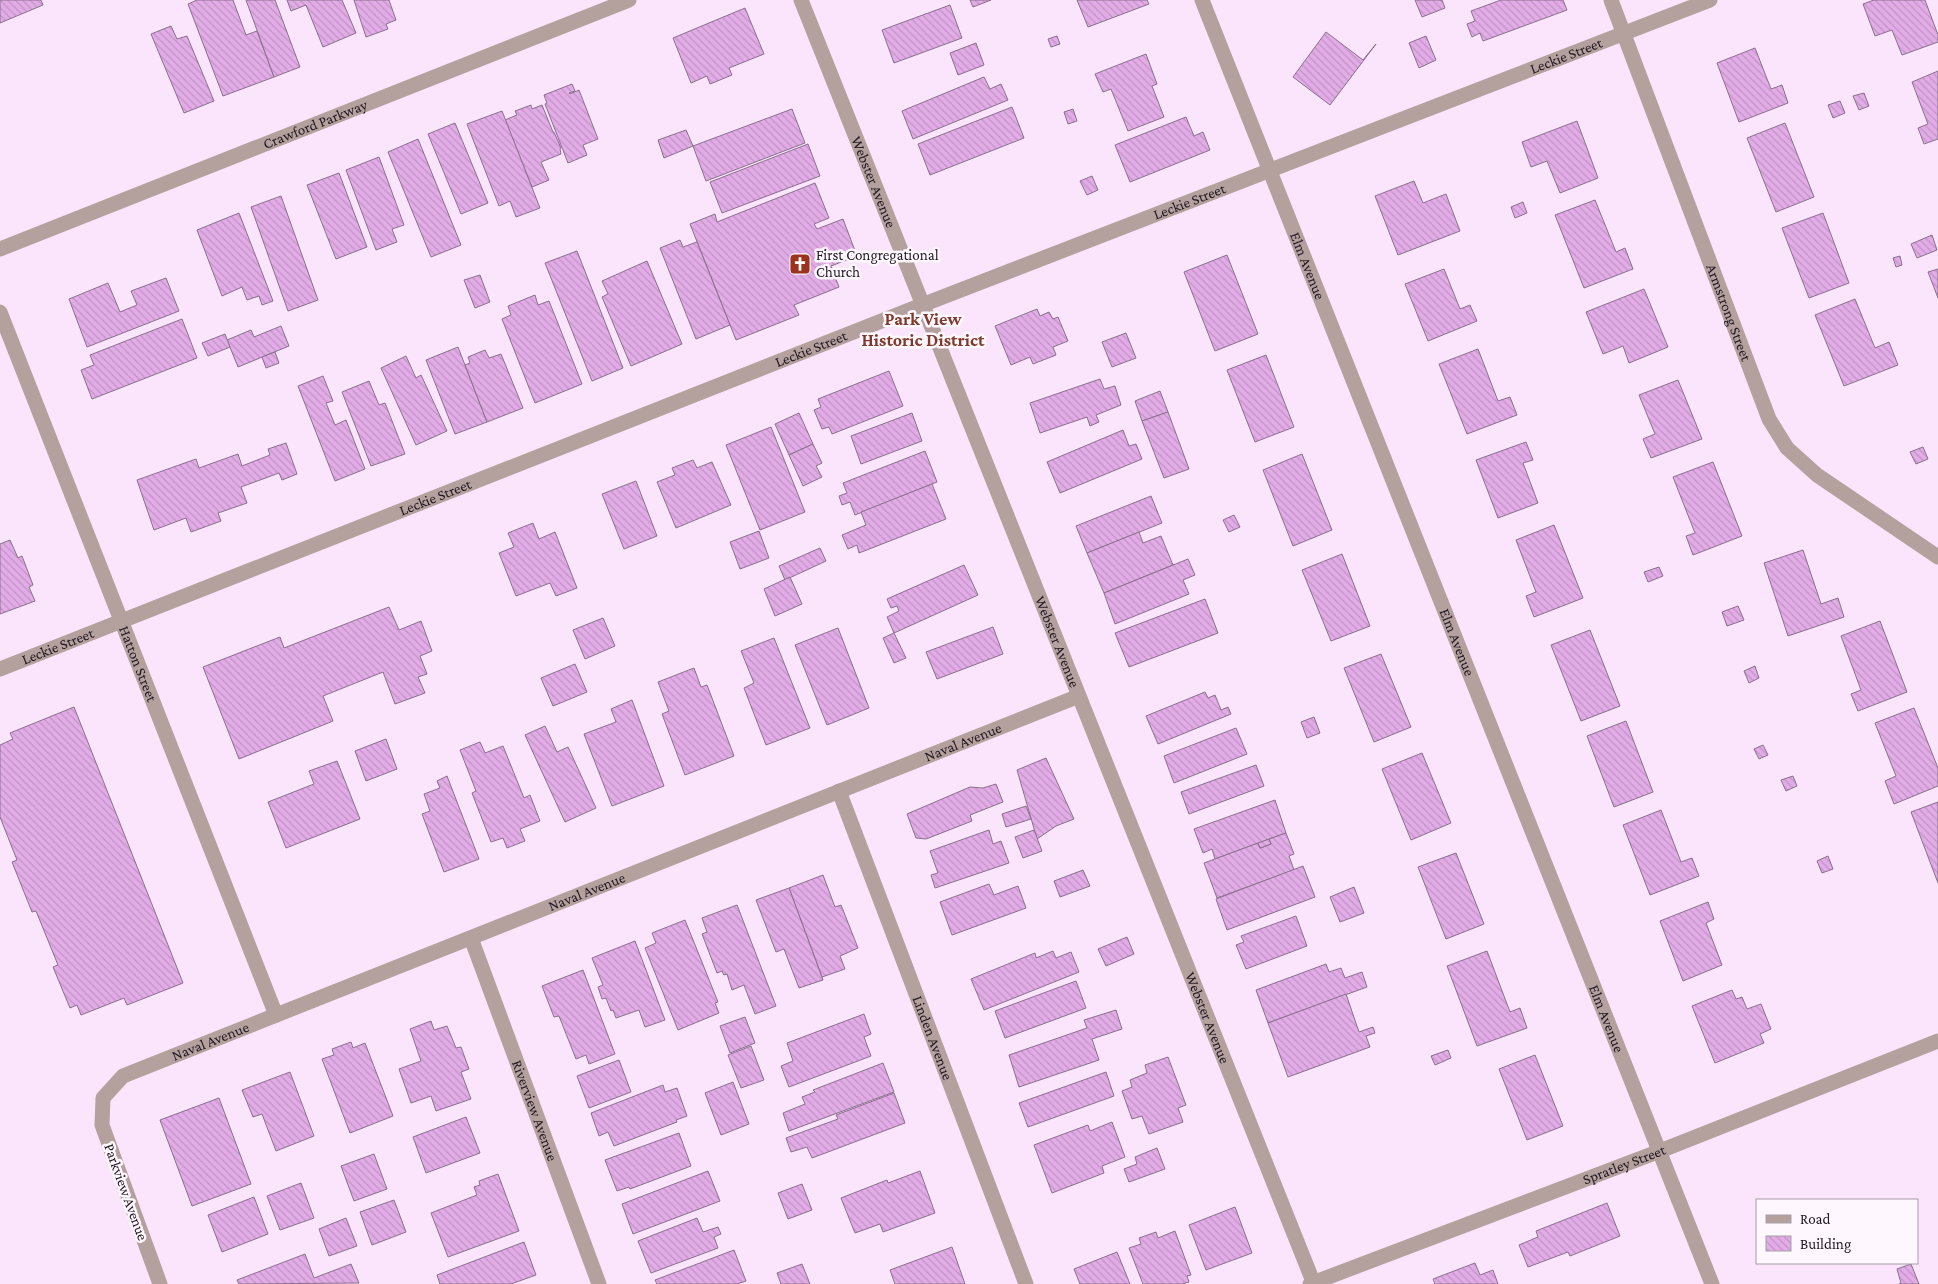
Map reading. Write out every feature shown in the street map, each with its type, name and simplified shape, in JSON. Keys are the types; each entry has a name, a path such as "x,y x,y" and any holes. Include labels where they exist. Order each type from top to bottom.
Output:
{"street":[{"name":"Crawford Parkway","path":"0,249 629,0"},
{"name":"Webster Avenue","path":"801,0 1312,1284"},
{"name":"Elm Avenue","path":"1202,0 1712,1284"},
{"name":"Armstrong Street","path":"1611,0 1769,419 1787,448 1817,474 1938,557"},
{"name":"Leckie Street","path":"0,669 922,304 1710,0"},
{"name":"Hatton Street","path":"0,312 276,1015"},
{"name":"Naval Avenue","path":"103,1098 123,1076 1079,696"},
{"name":"Linden Avenue","path":"840,791 1026,1284"},
{"name":"Riverview Avenue","path":"471,938 599,1284"},
{"name":"Spratley Street","path":"1312,1284 1660,1151 1938,1041"},
{"name":"Parkview Avenue","path":"103,1098 102,1125 160,1284"}],"building":[{"path":"0,0 41,0 43,5 0,23"},
{"path":"197,0 233,0 246,35 257,31 274,77 223,96 188,4"},
{"path":"246,0 275,0 300,67 274,77"},
{"path":"287,0 342,0 356,33 323,47 306,5 291,11"},
{"path":"354,0 389,0 396,20 386,24 388,29 366,37"},
{"path":"970,0 991,0 973,7"},
{"path":"1077,0 1147,0 1149,4 1088,27"},
{"path":"1415,0 1442,0 1445,8 1422,17"},
{"path":"1501,0 1563,0 1567,10 1483,41 1480,33 1472,37 1467,24 1475,21 1471,11"},
{"path":"1874,0 1925,0 1938,35 1938,42 1902,55 1892,30 1875,36 1863,4"},
{"path":"950,5 962,38 894,63 882,30"},
{"path":"745,8 764,54 729,68 732,75 710,84 707,76 691,83 673,38"},
{"path":"171,26 177,39 187,36 214,101 184,113 151,34"},
{"path":"1326,32 1363,60 1376,44 1330,105 1293,77"},
{"path":"1057,36 1060,44 1051,47 1048,39"},
{"path":"1426,36 1436,60 1419,68 1409,43"},
{"path":"976,43 984,65 958,75 950,53"},
{"path":"1755,48 1771,89 1782,85 1788,103 1739,122 1717,63"},
{"path":"1146,54 1157,84 1152,86 1164,117 1128,131 1111,89 1103,92 1095,74"},
{"path":"1938,71 1938,139 1924,144 1918,128 1928,124 1912,82"},
{"path":"984,77 990,89 1001,84 1008,100 913,139 902,111"},
{"path":"572,84 575,91 569,93 579,90 598,139 583,145 587,155 568,163 545,104 547,103 544,95"},
{"path":"1864,93 1869,106 1859,110 1853,96"},
{"path":"1840,101 1845,113 1833,118 1828,105"},
{"path":"531,105 532,109 542,105 561,148 561,154 541,162 549,180 532,187 505,120 517,115 515,111"},
{"path":"1012,107 1024,138 930,175 918,144"},
{"path":"792,109 805,143 706,181 693,146"},
{"path":"1073,109 1077,121 1068,124 1064,112"},
{"path":"502,111 540,208 516,217 510,201 499,206 467,124"},
{"path":"1186,117 1194,136 1203,132 1210,150 1130,182 1115,145"},
{"path":"1577,121 1598,178 1560,193 1547,161 1531,167 1522,142"},
{"path":"455,123 488,203 461,214 428,134"},
{"path":"1785,123 1814,197 1776,212 1747,138"},
{"path":"686,130 693,146 664,158 658,140"},
{"path":"418,139 461,245 431,257 388,152"},
{"path":"808,144 820,176 722,213 710,182"},
{"path":"379,157 404,225 392,229 397,242 376,250 346,170"},
{"path":"339,173 367,247 336,259 307,185"},
{"path":"1092,176 1098,190 1087,195 1080,181"},
{"path":"1414,181 1423,203 1446,194 1460,231 1398,255 1375,196"},
{"path":"815,183 829,218 814,224 817,229 843,219 857,256 831,266 839,287 794,305 799,315 736,340 690,224 715,214 717,222"},
{"path":"281,196 318,300 288,311 251,207"},
{"path":"1595,200 1616,252 1625,248 1633,269 1584,288 1555,215"},
{"path":"1523,202 1527,213 1515,218 1511,207"},
{"path":"239,213 273,301 262,305 259,296 247,300 242,287 222,296 197,230"},
{"path":"1823,213 1849,283 1809,298 1782,228"},
{"path":"1932,235 1937,250 1917,258 1911,244"},
{"path":"680,240 683,247 697,242 730,325 696,339 660,248"},
{"path":"577,251 623,368 592,381 545,263"},
{"path":"1227,255 1258,334 1215,351 1184,272"},
{"path":"1900,256 1902,265 1896,267 1893,258"},
{"path":"647,261 682,344 631,366 602,297 608,294 602,281"},
{"path":"1444,269 1460,309 1470,305 1477,321 1428,341 1405,284"},
{"path":"1938,269 1938,298 1928,272"},
{"path":"480,275 490,302 475,308 464,280"},
{"path":"166,278 179,311 87,347 69,299 108,283 120,312 137,305 131,291"},
{"path":"1644,289 1668,347 1629,363 1623,346 1603,354 1586,312"},
{"path":"535,295 538,305 549,301 582,384 535,403 502,319 511,315 508,306"},
{"path":"1855,299 1875,348 1889,342 1898,365 1844,386 1815,315"},
{"path":"1037,309 1040,316 1049,312 1053,319 1058,317 1068,341 1053,347 1056,355 1033,364 1030,357 1011,365 995,326"},
{"path":"182,319 197,358 92,399 81,370 94,365 90,355"},
{"path":"281,326 289,346 238,367 227,340 251,330 254,337"},
{"path":"1126,333 1136,358 1112,367 1102,342"},
{"path":"225,334 230,347 208,356 202,343"},
{"path":"458,347 487,422 455,434 426,360"},
{"path":"1478,349 1498,401 1510,397 1517,415 1467,434 1439,364"},
{"path":"485,350 489,358 501,354 523,408 487,422 465,365 470,363 468,357"},
{"path":"275,352 279,363 266,368 262,357"},
{"path":"1266,355 1294,427 1255,442 1227,370"},
{"path":"406,356 416,378 421,375 447,431 416,445 381,368"},
{"path":"889,371 903,406 832,434 829,427 822,429 814,410 821,407 818,399"},
{"path":"323,376 333,401 326,403 335,425 346,420 365,469 335,481 298,386"},
{"path":"1100,379 1104,389 1115,386 1121,405 1096,415 1099,422 1090,426 1087,417 1040,433 1030,403"},
{"path":"1678,380 1702,439 1651,458 1643,439 1655,434 1639,395"},
{"path":"369,381 379,405 385,403 405,454 371,466 342,392"},
{"path":"1160,391 1168,412 1142,421 1135,401"},
{"path":"1168,412 1189,469 1164,478 1142,421"},
{"path":"799,413 813,444 789,455 775,424"},
{"path":"912,413 922,441 861,464 851,436"},
{"path":"771,427 805,512 760,530 726,445"},
{"path":"1123,430 1129,446 1136,444 1142,459 1060,493 1047,462"},
{"path":"1526,442 1533,460 1523,463 1538,503 1498,518 1476,460"},
{"path":"286,443 297,474 282,480 279,473 241,487 247,503 218,513 221,521 191,532 186,518 154,530 137,480 196,459 199,468 238,454 242,466 270,455 268,449"},
{"path":"813,444 822,463 816,466 822,477 803,486 789,455"},
{"path":"1923,447 1928,459 1916,464 1910,452"},
{"path":"925,451 937,482 855,515 850,502 842,505 839,496 847,493 843,483"},
{"path":"1302,454 1332,530 1293,546 1263,470"},
{"path":"693,460 697,468 712,462 731,505 676,528 657,482 675,475 672,468"},
{"path":"1713,462 1742,536 1693,555 1686,536 1695,533 1673,477"},
{"path":"636,481 657,536 624,549 602,494"},
{"path":"932,484 946,519 859,553 857,545 848,549 842,535 866,525 861,512"},
{"path":"1151,496 1162,523 1087,553 1076,526"},
{"path":"1234,515 1240,527 1229,532 1223,520"},
{"path":"533,523 539,539 555,532 577,588 556,596 550,583 516,596 499,553 514,547 508,533"},
{"path":"1554,525 1583,598 1534,617 1526,596 1536,592 1516,540"},
{"path":"759,531 769,558 740,569 730,542"},
{"path":"1139,532 1143,543 1161,536 1173,565 1104,593 1087,553"},
{"path":"10,540 18,558 22,556 33,585 29,587 35,601 0,614 0,544"},
{"path":"820,548 826,561 785,580 779,566"},
{"path":"1803,550 1821,604 1838,598 1844,617 1788,636 1764,563"},
{"path":"1342,554 1370,626 1331,641 1302,570"},
{"path":"1188,559 1195,575 1183,580 1189,594 1115,624 1104,593"},
{"path":"964,565 978,595 894,633 887,617 899,611 897,606 891,608 887,599"},
{"path":"1659,567 1663,576 1648,582 1644,572"},
{"path":"790,577 802,604 775,616 764,589"},
{"path":"1205,599 1218,633 1129,667 1115,633"},
{"path":"1738,606 1744,620 1727,626 1722,612"},
{"path":"389,607 399,630 421,621 432,651 420,656 427,674 418,677 425,693 395,704 383,672 323,696 333,721 239,759 203,667 280,637 284,648"},
{"path":"603,618 615,646 585,659 573,630"},
{"path":"1880,621 1907,692 1858,711 1851,694 1861,690 1841,636"},
{"path":"993,627 1003,654 937,679 926,652"},
{"path":"838,628 869,708 827,725 795,645"},
{"path":"1590,630 1620,706 1581,721 1551,645"},
{"path":"894,633 906,658 894,663 883,638"},
{"path":"774,638 810,728 766,745 744,688 754,683 741,651"},
{"path":"1381,654 1411,727 1374,742 1344,668"},
{"path":"575,664 587,692 553,706 541,678"},
{"path":"1755,666 1759,678 1749,683 1744,671"},
{"path":"694,668 701,687 707,685 734,756 685,775 662,714 669,711 658,682"},
{"path":"1205,692 1208,698 1215,695 1221,710 1228,707 1231,714 1158,744 1146,716"},
{"path":"632,700 664,786 612,806 584,734 616,722 611,709"},
{"path":"74,707 183,983 127,1005 124,998 81,1015 77,1005 70,1008 53,967 58,965 36,911 32,912 12,862 17,860 0,817 0,745 13,739 10,733"},
{"path":"1914,708 1938,768 1938,786 1894,804 1885,781 1896,776 1875,723"},
{"path":"1314,717 1320,733 1307,738 1301,722"},
{"path":"1626,721 1653,792 1614,807 1587,736"},
{"path":"545,726 557,752 568,747 596,808 565,822 525,735"},
{"path":"1236,728 1247,754 1174,783 1164,756"},
{"path":"386,739 397,769 366,781 355,751"},
{"path":"480,742 485,753 503,746 524,798 530,795 540,821 520,829 525,841 507,848 503,838 491,842 472,793 476,791 460,750"},
{"path":"1763,745 1768,755 1759,759 1754,749"},
{"path":"1422,753 1451,823 1411,840 1382,769"},
{"path":"1046,758 1074,819 1056,826 1037,839 1017,770"},
{"path":"337,761 360,819 286,848 268,802 314,784 309,771"},
{"path":"1256,765 1264,786 1189,814 1181,792"},
{"path":"447,776 479,859 444,872 422,814 430,811 424,794 440,788 437,781"},
{"path":"1793,776 1797,786 1786,791 1781,780"},
{"path":"996,784 1003,802 970,815 972,821 926,839 916,838 907,814 970,787 983,788"},
{"path":"1275,800 1286,833 1215,859 1212,849 1203,853 1194,829"},
{"path":"1938,802 1938,883 1911,812"},
{"path":"1026,806 1031,819 1006,827 1002,814"},
{"path":"1661,810 1681,862 1692,858 1699,876 1650,895 1623,825"},
{"path":"989,830 993,844 1001,841 1009,863 935,888 931,875 938,873 930,851"},
{"path":"1034,830 1042,851 1023,858 1015,837"},
{"path":"1286,833 1294,854 1289,856 1294,870 1217,898 1204,863 1258,843 1260,848 1271,844 1269,839"},
{"path":"1269,839 1271,844 1260,848 1258,843"},
{"path":"1456,853 1484,924 1446,939 1418,867"},
{"path":"1828,856 1833,869 1822,873 1817,861"},
{"path":"1303,866 1315,897 1227,930 1216,899"},
{"path":"1083,870 1090,886 1060,897 1054,881"},
{"path":"823,875 835,907 841,905 858,948 840,956 845,969 822,977 789,888"},
{"path":"989,884 994,895 1018,886 1026,908 952,935 940,902"},
{"path":"1354,887 1364,913 1340,922 1330,897"},
{"path":"789,888 823,980 799,988 784,949 776,952 756,900"},
{"path":"1708,902 1714,919 1706,923 1722,965 1683,981 1660,921"},
{"path":"737,905 776,1006 755,1014 744,985 732,990 727,974 724,975 722,971 717,973 702,934 707,932 702,918"},
{"path":"1296,916 1307,946 1246,969 1236,945 1244,942 1241,936"},
{"path":"685,920 718,1002 715,1003 719,1013 678,1030 645,948 656,943 652,933"},
{"path":"1127,937 1134,954 1106,966 1098,949"},
{"path":"635,941 665,1020 645,1027 639,1010 616,1018 606,998 602,999 598,987 603,985 592,958"},
{"path":"1053,951 1056,958 1071,952 1079,972 984,1010 971,979 1035,953 1036,958"},
{"path":"1487,951 1510,1012 1520,1008 1527,1028 1477,1046 1447,966"},
{"path":"1326,964 1329,972 1341,968 1345,978 1362,972 1367,987 1268,1023 1256,990"},
{"path":"583,970 615,1054 589,1064 586,1055 576,1059 559,1016 554,1017 542,986"},
{"path":"1076,981 1086,1008 1005,1038 995,1011"},
{"path":"1732,990 1736,999 1742,997 1747,1009 1761,1004 1771,1029 1760,1034 1764,1043 1715,1063 1692,1006"},
{"path":"1346,994 1359,1032 1373,1027 1375,1033 1366,1036 1370,1047 1288,1077 1268,1023"},
{"path":"1116,1010 1122,1029 1092,1039 1099,1060 1019,1087 1009,1055 1087,1028 1084,1020"},
{"path":"864,1014 871,1034 864,1037 871,1056 789,1087 781,1066 793,1061 787,1043"},
{"path":"745,1017 755,1043 730,1053 720,1026"},
{"path":"431,1021 434,1030 447,1026 456,1048 461,1047 469,1069 461,1072 471,1099 436,1111 431,1096 411,1103 399,1069 421,1061 410,1029"},
{"path":"351,1042 353,1048 365,1043 393,1116 350,1133 322,1059 334,1055 332,1049"},
{"path":"751,1046 764,1080 741,1088 728,1055"},
{"path":"1448,1050 1451,1058 1435,1065 1431,1056"},
{"path":"1535,1055 1563,1126 1527,1140 1499,1069"},
{"path":"1168,1057 1186,1105 1178,1108 1183,1122 1149,1134 1142,1116 1132,1119 1122,1091 1132,1087 1130,1080 1147,1073 1145,1065"},
{"path":"619,1060 631,1092 589,1108 577,1076"},
{"path":"883,1063 894,1092 789,1131 783,1113 805,1104 802,1097 815,1092 813,1090"},
{"path":"290,1072 314,1136 276,1151 262,1114 253,1117 242,1090"},
{"path":"1106,1072 1114,1096 1028,1127 1019,1103"},
{"path":"733,1082 749,1124 721,1135 705,1093"},
{"path":"663,1085 665,1092 677,1088 687,1116 676,1120 677,1122 614,1146 608,1132 599,1136 591,1113"},
{"path":"894,1093 905,1123 812,1158 807,1147 791,1152 786,1138 838,1119 836,1115"},
{"path":"219,1098 251,1184 192,1206 160,1120"},
{"path":"466,1117 480,1153 426,1173 413,1137"},
{"path":"1112,1122 1125,1157 1102,1166 1104,1173 1052,1193 1034,1145 1088,1125 1090,1131"},
{"path":"679,1133 691,1166 630,1189 629,1187 617,1191 605,1160"},
{"path":"1157,1148 1165,1169 1129,1182 1124,1169 1137,1164 1135,1157"},
{"path":"374,1154 387,1189 354,1201 341,1166"},
{"path":"708,1171 720,1201 633,1234 622,1204"},
{"path":"920,1171 935,1213 883,1232 880,1224 855,1233 841,1198 887,1180 888,1183"},
{"path":"498,1174 519,1231 448,1257 431,1213 477,1195 474,1187 480,1185 479,1181"},
{"path":"301,1183 314,1218 280,1230 267,1196"},
{"path":"802,1184 812,1210 788,1219 778,1193"},
{"path":"254,1197 268,1234 222,1252 208,1215"},
{"path":"394,1200 406,1232 372,1245 360,1212"},
{"path":"1607,1203 1620,1236 1570,1256 1568,1252 1528,1267 1519,1245 1538,1237 1536,1231"},
{"path":"1235,1207 1252,1253 1206,1270 1189,1225"},
{"path":"346,1218 357,1246 329,1256 319,1229"},
{"path":"697,1218 703,1232 718,1227 721,1234 714,1237 718,1248 651,1273 638,1241"},
{"path":"1175,1231 1191,1275 1187,1276 1189,1282 1182,1284 1143,1284 1129,1248 1141,1244 1139,1238 1156,1232 1158,1238"},
{"path":"524,1242 536,1275 511,1284 440,1284 437,1275"},
{"path":"952,1247 965,1284 895,1284 890,1270"},
{"path":"734,1250 746,1281 737,1284 657,1284 655,1280"},
{"path":"1117,1252 1130,1284 1080,1284 1074,1269"},
{"path":"305,1254 314,1278 351,1264 359,1283 239,1284 237,1280"},
{"path":"1475,1263 1480,1275 1493,1270 1498,1284 1435,1284 1433,1279"},
{"path":"802,1264 810,1284 781,1284 777,1273"},
{"path":"1911,1264 1919,1284 1899,1284 1901,1283 1897,1269"}],"place":[{"name":"First Congregational Church","path":"800,264"}],"district":[{"name":"Park View Historic District","path":"923,329"}]}
